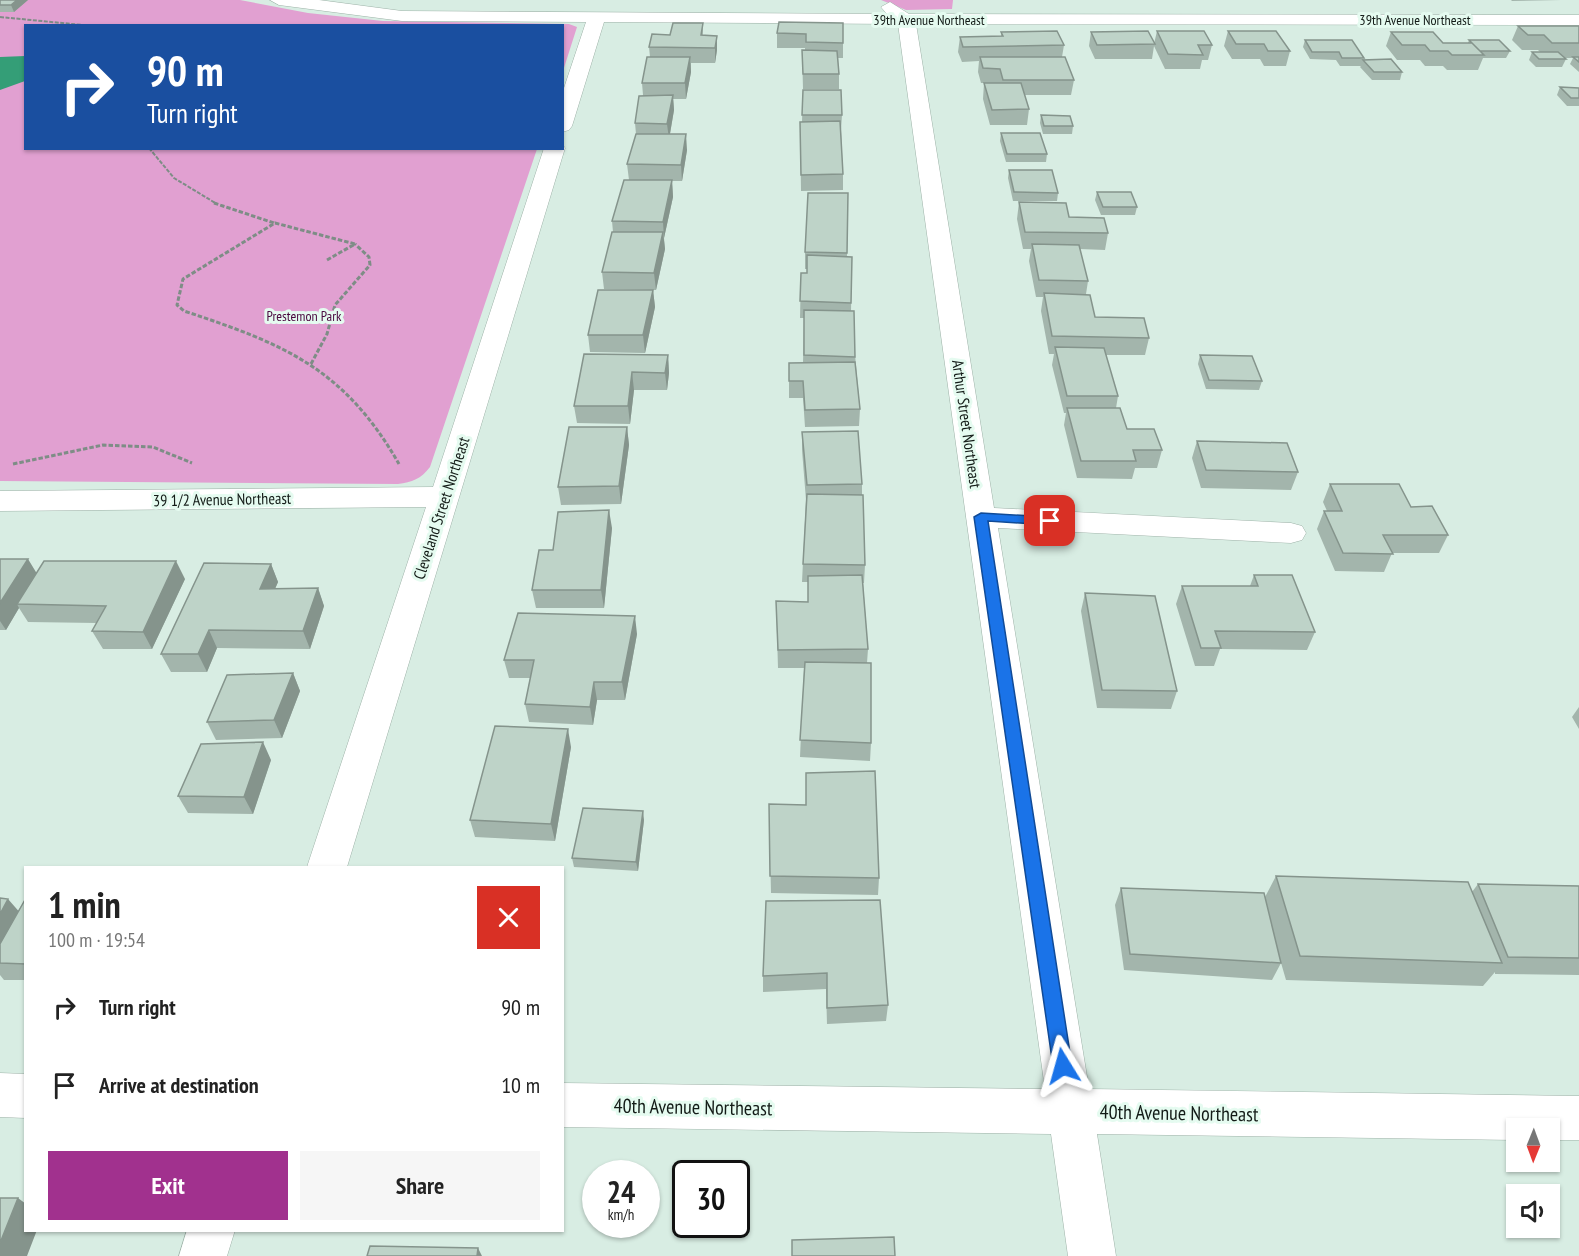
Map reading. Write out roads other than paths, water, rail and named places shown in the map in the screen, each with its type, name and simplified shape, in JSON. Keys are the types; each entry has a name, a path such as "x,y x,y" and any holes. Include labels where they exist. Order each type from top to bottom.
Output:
{"street":[{"name":"39th Avenue Northeast","path":"279,0 402,16 906,20 1579,20"},
{"path":"872,0 886,3 906,20"},
{"path":"564,120 597,17"},
{"name":"Arthur Street Northeast","path":"906,20 1092,1256"},
{"name":"Cleveland Street Northeast","path":"327,866 554,150"},
{"name":"39 1/2 Avenue Northeast","path":"0,501 445,497"},
{"path":"981,517 1291,533"},
{"path":"0,1095 24,1096"},
{"name":"40th Avenue Northeast","path":"564,1105 1579,1118"},
{"path":"203,1256 211,1232"}],"park label":[{"name":"Prestemon Park","path":"304,316"}]}
